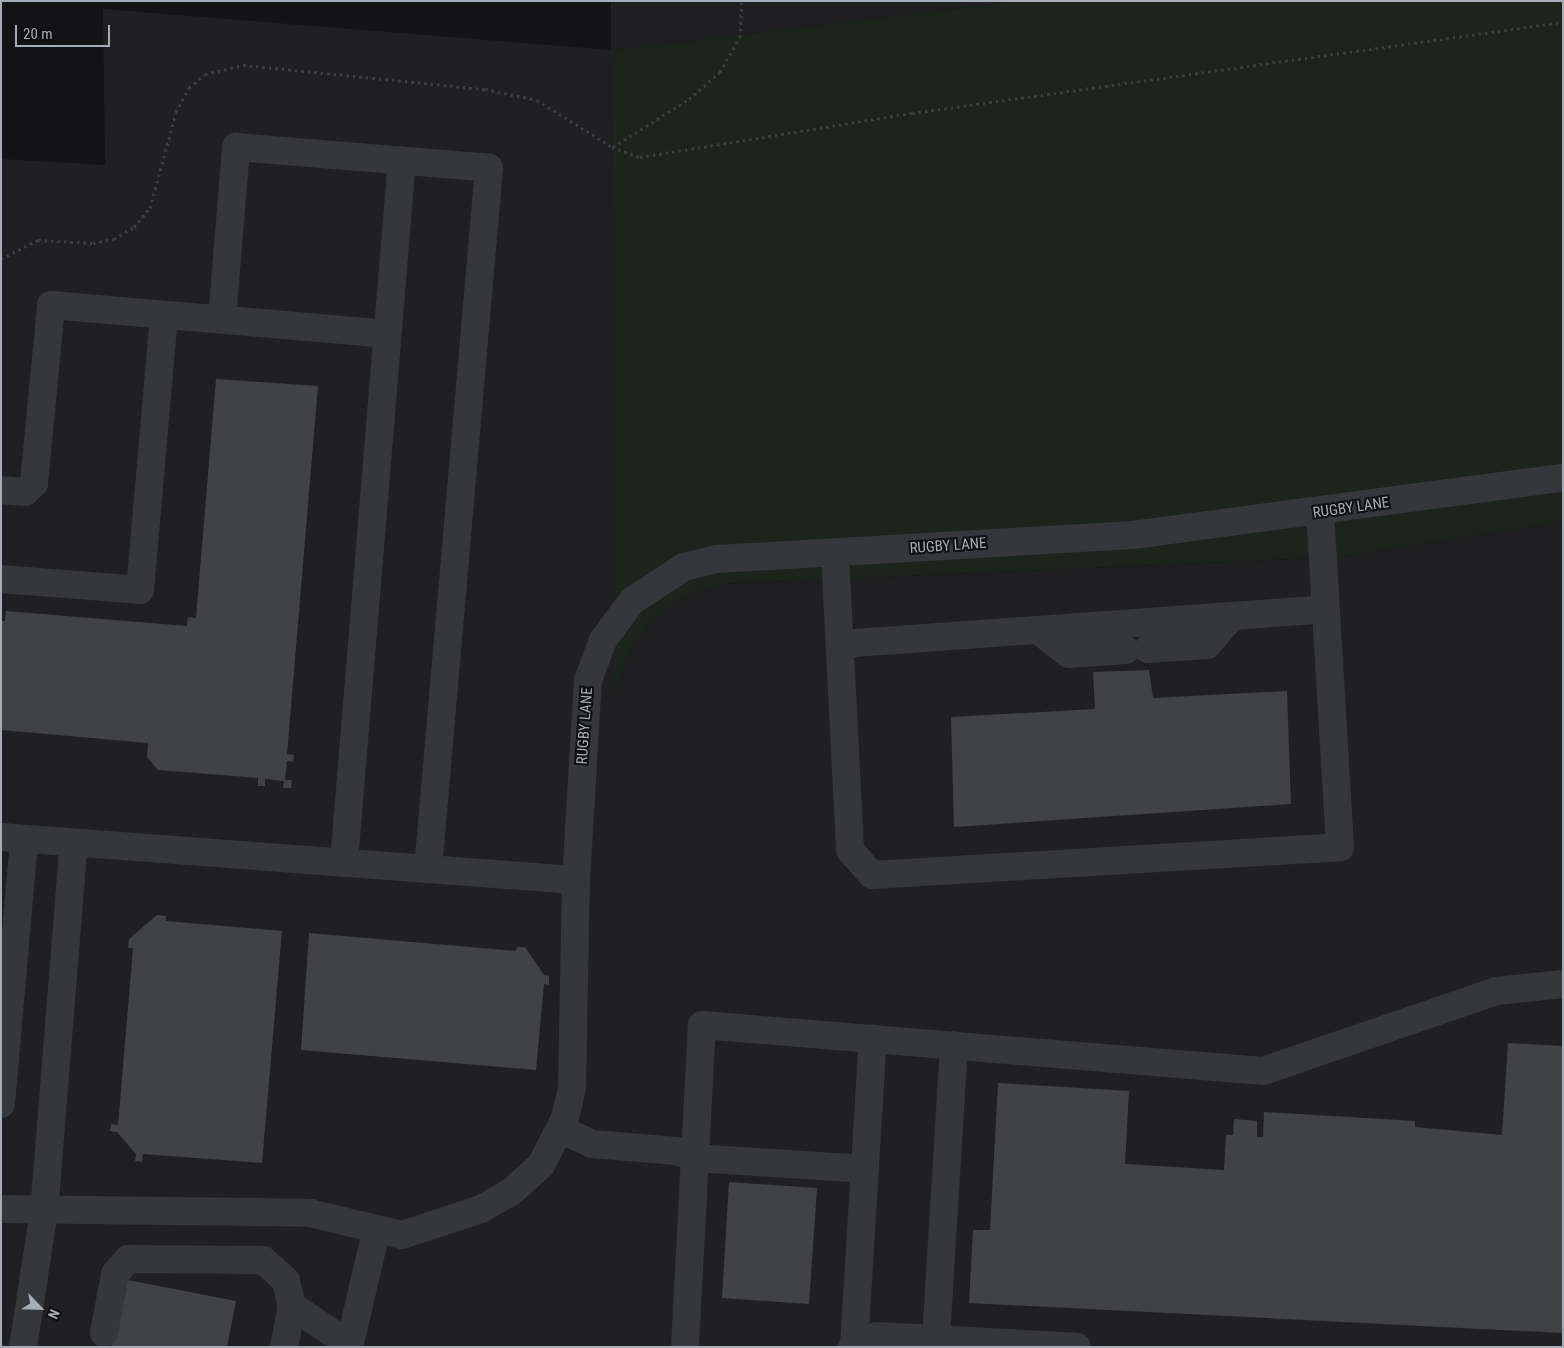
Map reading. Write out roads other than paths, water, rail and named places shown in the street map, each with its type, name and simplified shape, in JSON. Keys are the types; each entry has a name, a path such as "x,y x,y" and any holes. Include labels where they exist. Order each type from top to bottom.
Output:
{"street":[{"path":"222,319 236,146 489,168 428,869"},
{"path":"344,862 386,334 402,160"},
{"path":"1,490 25,492 34,483 51,304 164,316 222,319 386,334"},
{"path":"1,579 140,590 164,316"},
{"name":"RUGBY LANE","path":"1,1209 44,1212 310,1213 376,1232 402,1235 419,1231 481,1209 512,1192 541,1165 560,1129 572,1087 576,880 588,680 603,640 632,601 684,567 718,559 1134,535 1320,512 1563,478"},
{"path":"835,553 850,850 872,875 1330,848 1340,847 1320,512"},
{"path":"841,644 1326,609"},
{"path":"1038,630 1070,654 1207,645 1232,616"},
{"path":"1,1104 12,838 576,880"},
{"path":"23,1347 44,1212 74,843"},
{"path":"685,1347 702,1026 1263,1071 1496,991 1563,984"},
{"path":"874,1039 853,1346 877,1336 1077,1347"},
{"path":"936,1339 954,1046"},
{"path":"560,1129 592,1144 677,1151 695,1158 865,1169"},
{"path":"292,1306 349,1345 376,1232"},
{"path":"104,1333 115,1274 128,1259 263,1260 286,1281 292,1306 284,1347"}]}
